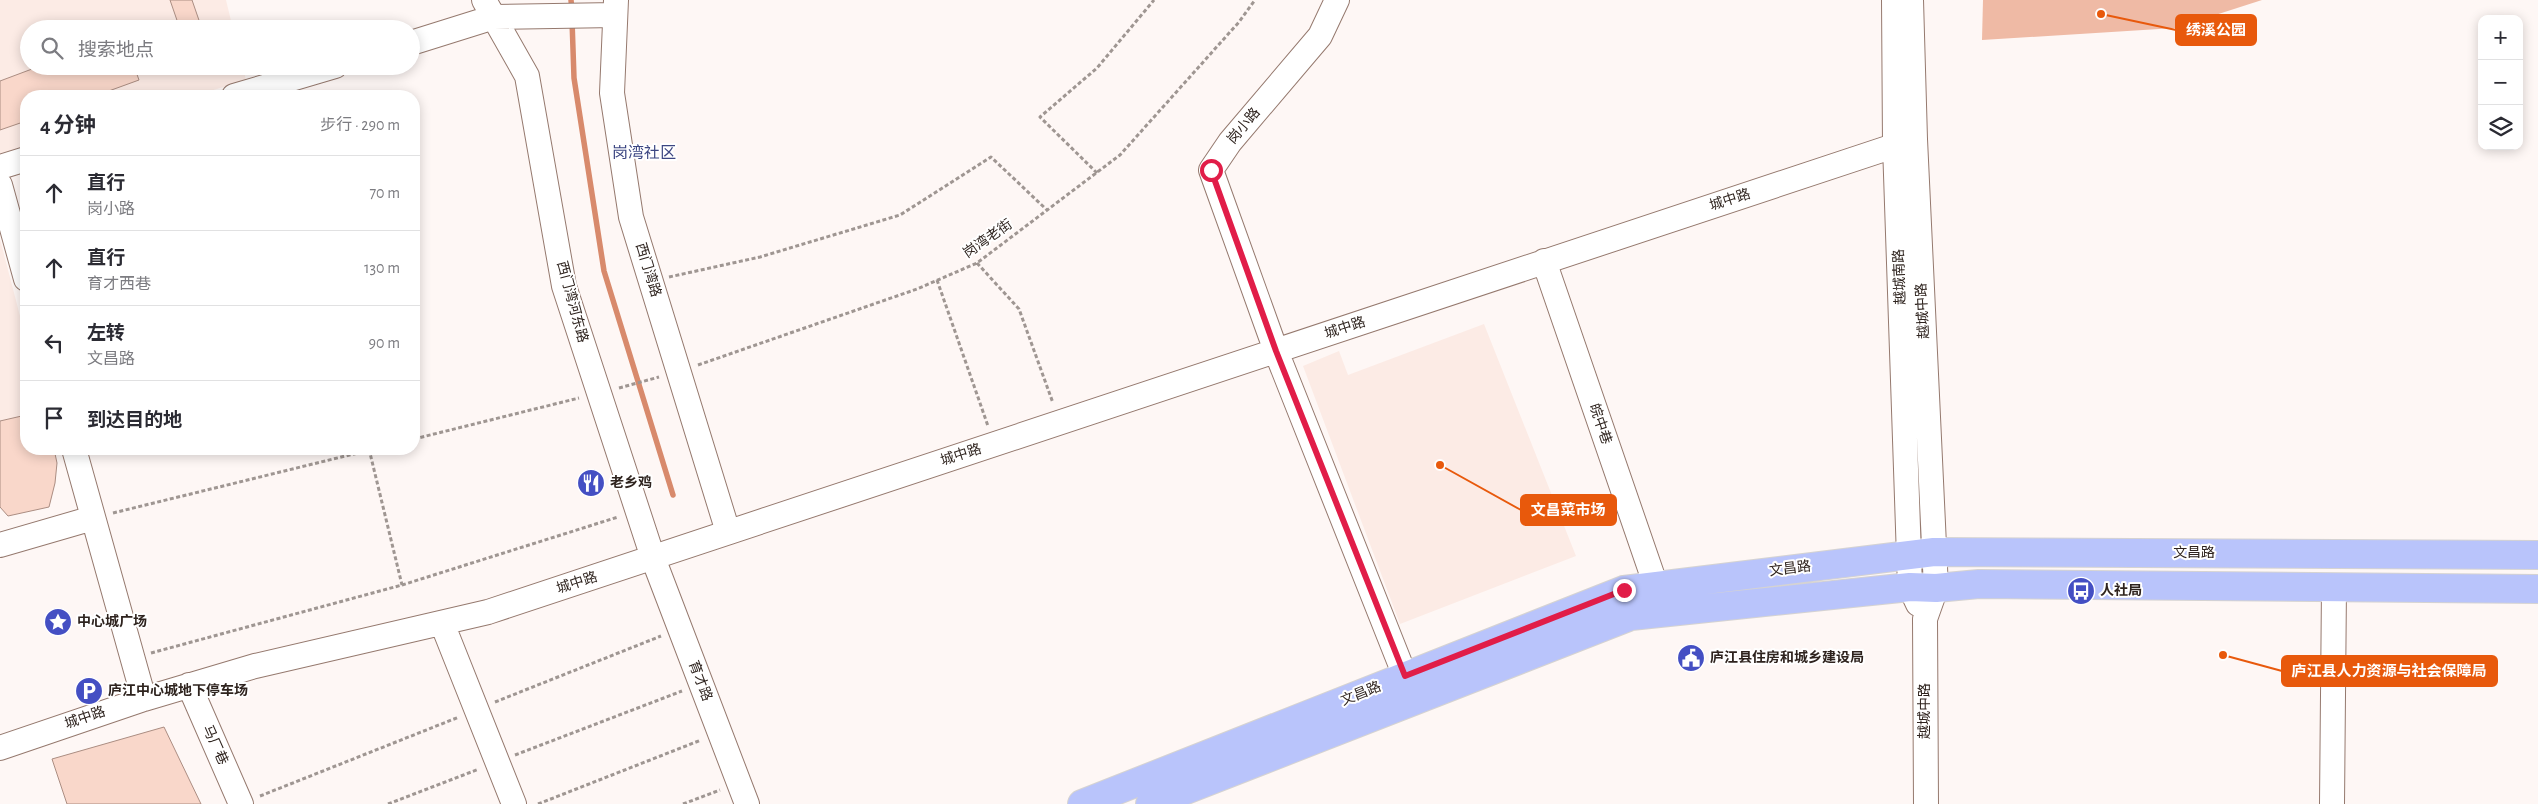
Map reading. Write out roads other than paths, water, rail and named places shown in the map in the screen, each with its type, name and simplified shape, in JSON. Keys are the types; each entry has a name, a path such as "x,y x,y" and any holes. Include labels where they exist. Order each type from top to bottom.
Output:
{"main road":[{"name":"文昌路","path":"1082,804 1624,590 1922,553 2538,555"},
{"name":"文昌路","path":"1150,804 1631,616 1979,584 2538,589"}],"street":[{"name":"岗小路","path":"1276,351 1211,170 1230,142 1320,36 1337,0"},
{"path":"1894,0 1905,142"},
{"name":"越城中路","path":"1911,0 1905,142 1922,553 1926,804"},
{"path":"420,39 489,8 529,15 608,10"},
{"name":"西门湾河东路","path":"489,8 527,76 564,286 653,558"},
{"name":"西门湾路","path":"608,10 612,93 631,217 651,281 668,375 728,532"},
{"path":"254,90 305,75"},
{"name":"城中路","path":"0,748 144,698 255,666 488,612 1905,142"},
{"path":"0,166 20,161"},
{"path":"0,185 20,257"},
{"name":"皖中巷","path":"1544,262 1656,586"},
{"path":"1276,351 1405,676"},
{"path":"76,455 144,698"},
{"path":"0,545 93,518"},
{"name":"育才路","path":"653,558 743,793"},
{"path":"2332,804 2334,587"},
{"path":"442,623 514,804"},
{"name":"马厂巷","path":"189,685 241,804"}],"waterway":[{"path":"571,0 572,11"},
{"path":"572,20 574,78 604,271 673,495"}],"place":[{"name":"绣溪公园","path":"2101,14"},
{"name":"文昌菜市场","path":"1440,465"},
{"name":"老乡鸡","path":"591,483"},
{"name":"人社局","path":"2081,591"},
{"name":"中心城广场","path":"58,622"},
{"name":"庐江县人力资源与社会保障局","path":"2223,655"},
{"name":"庐江县住房和城乡建设局","path":"1691,658"},
{"name":"庐江中心城地下停车场","path":"89,691"}],"district":[{"name":"岗湾社区","path":"644,153"}]}
